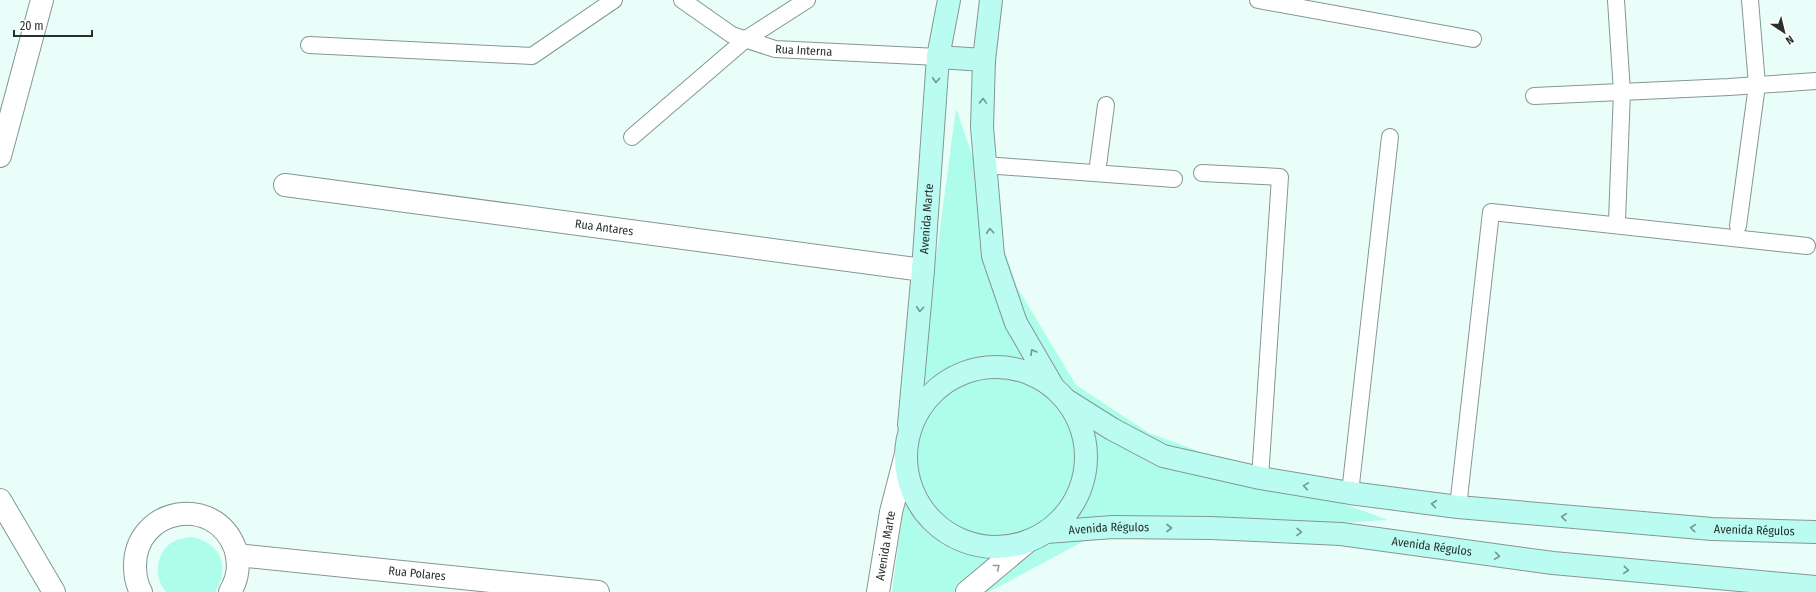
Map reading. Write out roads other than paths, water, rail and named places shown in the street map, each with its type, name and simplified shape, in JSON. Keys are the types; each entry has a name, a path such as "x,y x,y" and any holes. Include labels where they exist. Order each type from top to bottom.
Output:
{"street":[{"path":"0,156 42,0"},
{"name":"Avenida Marte","path":"878,592 891,512 907,446 923,270 938,57 949,0"},
{"path":"967,592 1063,518 1076,501 1084,481 1087,460 1085,438 1078,418 1059,393 1016,323 993,256 982,126 984,60 991,0"},
{"path":"938,57 984,60"},
{"name":"Rua Antares","path":"285,185 923,270"},
{"name":"Avenida Régulos","path":"1816,532 1712,530 1458,508 1350,493 1260,478 1163,456 1112,429 1033,374 1011,368 988,367 966,372 946,382 929,398 916,416 907,446 907,468 915,496 932,521 956,538 984,546 999,547 1037,537 1120,527 1211,528 1341,534 1553,563 1816,587"},
{"path":"0,500 54,592"},
{"path":"141,592 135,573 135,556 141,539 153,525 168,516 186,513 204,516 219,525 231,538 237,555 238,571 230,592"},
{"name":"Rua Polares","path":"237,555 598,592"}],"lane":[{"path":"309,45 532,56 614,0"},
{"name":"Rua Interna","path":"682,0 732,35 775,49 938,57"},
{"path":"632,137 746,40 808,0"},
{"path":"1258,0 1473,39"},
{"path":"1616,0 1622,92 1617,220"},
{"path":"1738,226 1757,85 1750,0"},
{"path":"1534,96 1816,81"},
{"path":"1097,173 1106,105"},
{"path":"1350,493 1390,137"},
{"path":"985,165 1174,179"},
{"path":"1202,173 1280,177 1260,478"},
{"path":"1458,508 1491,212 1807,246"}]}
